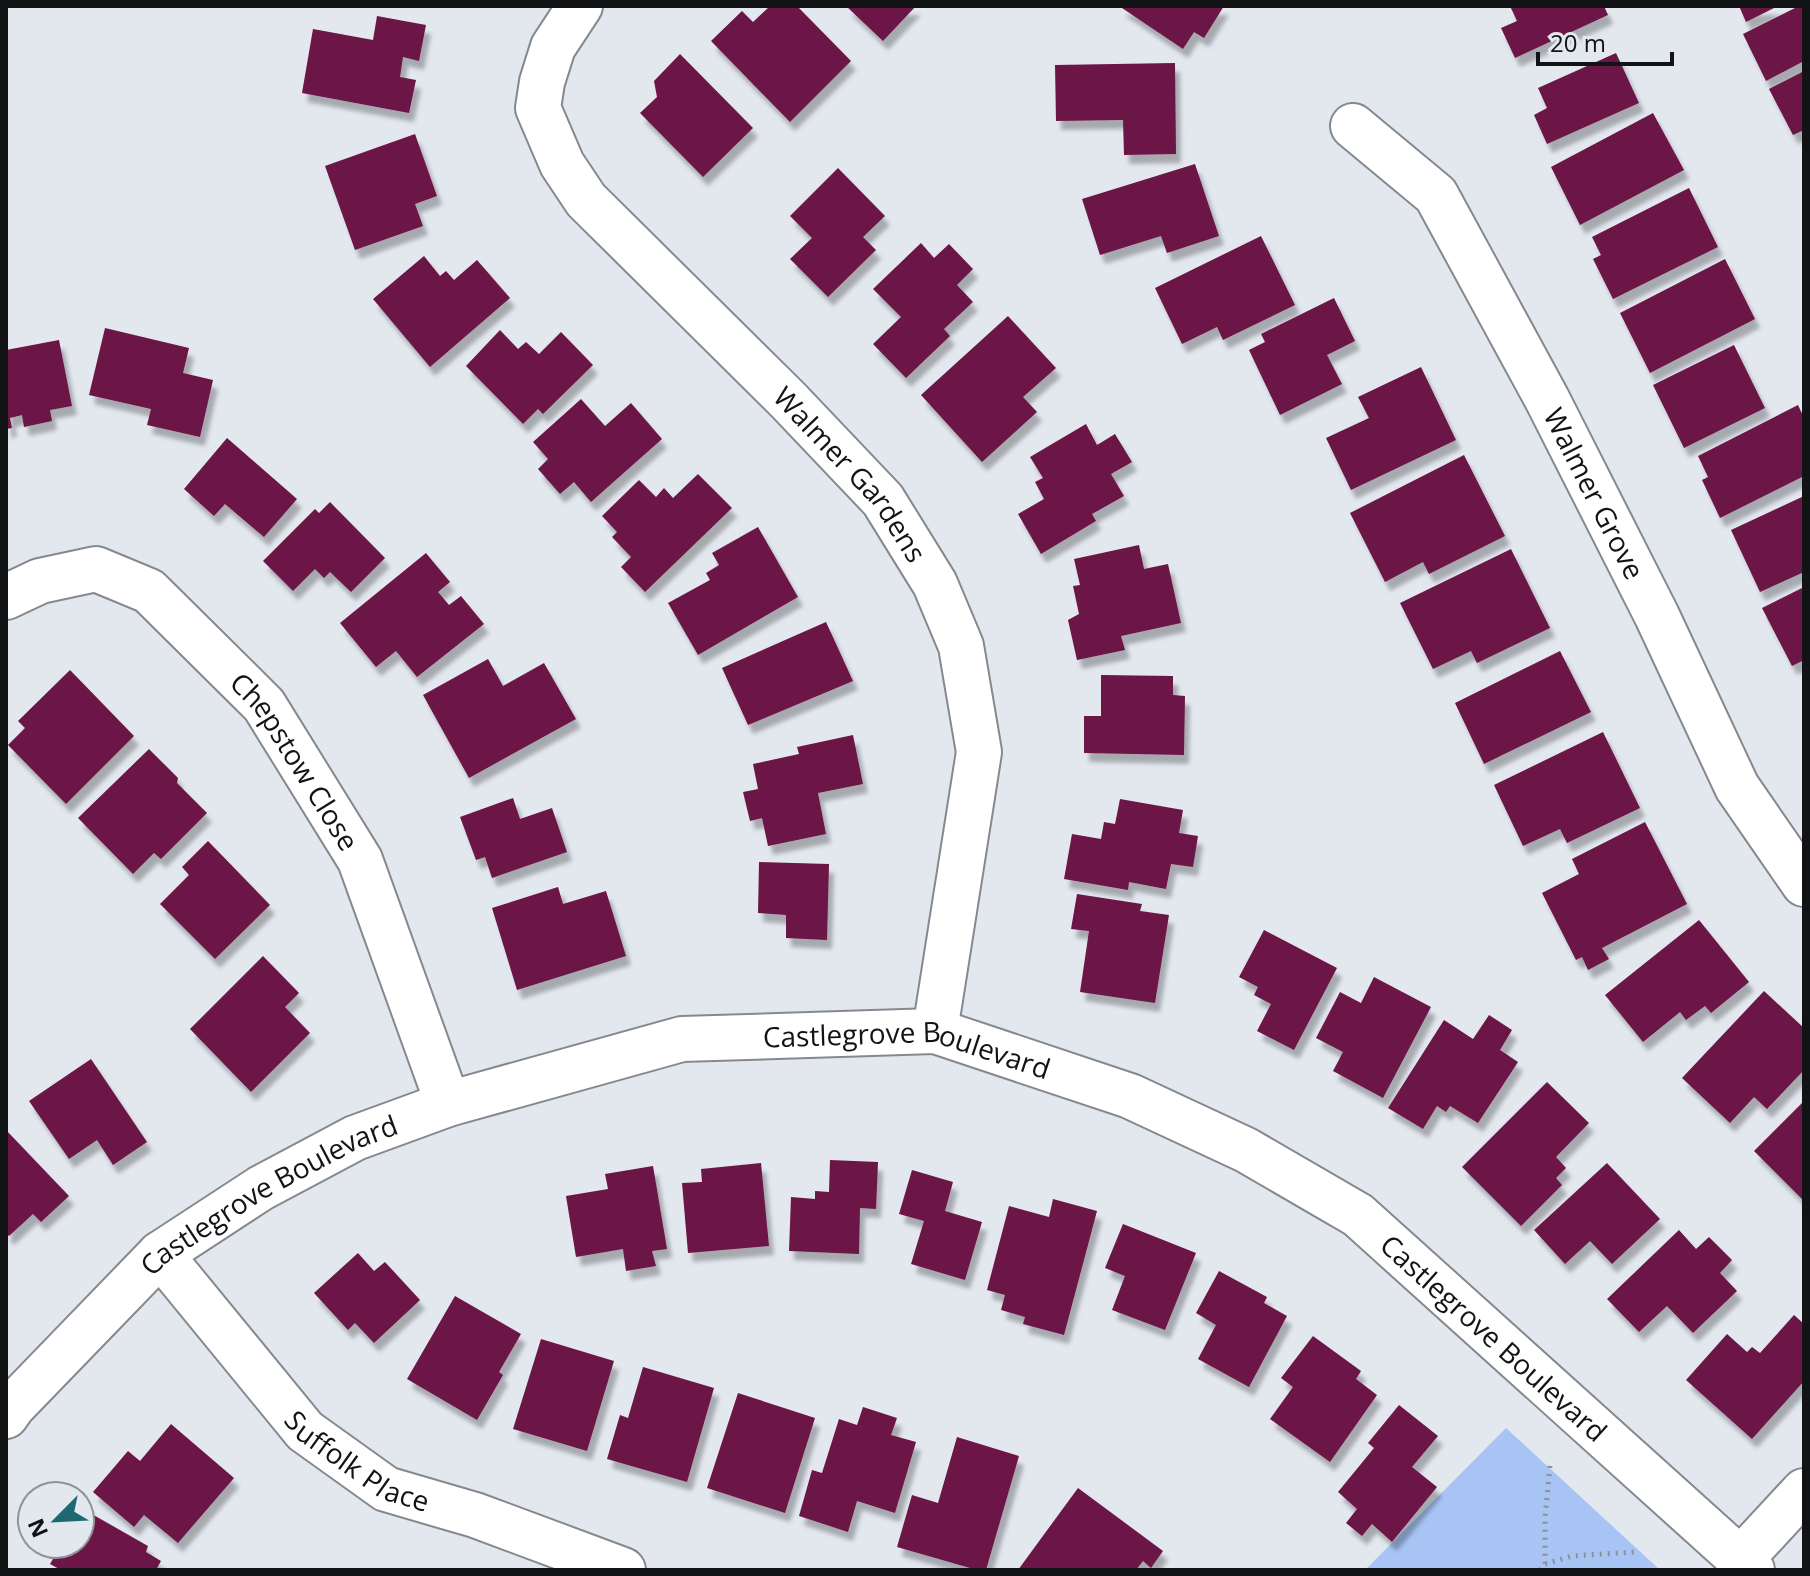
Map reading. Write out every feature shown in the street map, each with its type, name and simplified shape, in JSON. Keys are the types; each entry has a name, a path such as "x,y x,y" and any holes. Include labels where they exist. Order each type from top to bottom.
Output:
{"street":[{"name":"Walmer Gardens","path":"580,6 553,47 538,108 562,164 586,200 788,400 883,500 935,584 961,646 979,752 935,1031"},
{"name":"Walmer Grove","path":"1353,126 1436,195 1547,399 1657,616 1737,787 1804,884"},
{"name":"Chepstow Close","path":"6,597 40,581 96,569 149,591 264,705 360,860 448,1104"},
{"name":"Castlegrove Boulevard","path":"6,1416 160,1254 261,1188 355,1138 448,1104 682,1039 935,1031 1130,1096 1246,1150 1358,1215 1746,1565"},
{"name":"Suffolk Place","path":"160,1254 305,1431 386,1489 475,1515 623,1570"},
{"path":"1746,1565 1804,1491"}],"path":[{"path":"1545,1564 1550,1466"},
{"path":"1540,1570 1545,1564 1572,1556 1634,1552"}],"shaded area":[{"path":"1506,1428 1660,1570 1365,1570"}],"building":[{"path":"770,6 797,6 851,61 790,122 711,41 742,11 753,22"},
{"path":"846,6 916,6 883,41"},
{"path":"1119,6 1224,6 1204,38 1194,32 1183,49"},
{"path":"1510,6 1604,6 1608,15 1515,58 1501,28 1517,21"},
{"path":"1739,6 1778,6 1746,22"},
{"path":"1804,6 1804,61 1766,81 1743,34"},
{"path":"377,16 426,25 419,61 403,57 400,77 416,80 409,113 302,93 313,29 373,40"},
{"path":"1616,53 1639,103 1547,144 1534,115 1547,108 1538,88"},
{"path":"680,54 753,128 703,177 640,113 657,97 654,81"},
{"path":"1175,63 1176,154 1124,155 1123,120 1056,121 1055,65"},
{"path":"1804,71 1804,130 1793,135 1769,89"},
{"path":"1653,113 1684,170 1580,225 1551,167"},
{"path":"415,134 437,196 415,204 423,226 355,250 325,166"},
{"path":"1195,164 1219,236 1167,253 1161,236 1100,255 1082,199"},
{"path":"838,168 885,216 863,237 876,250 828,297 790,259 812,238 790,216"},
{"path":"1689,188 1718,247 1613,299 1593,259 1601,255 1592,237"},
{"path":"1261,236 1295,305 1223,340 1217,327 1182,344 1155,288"},
{"path":"921,243 934,258 949,244 973,269 957,285 973,302 944,329 950,336 906,378 873,344 901,317 873,289"},
{"path":"424,256 440,276 446,271 454,280 477,260 510,298 430,367 373,299"},
{"path":"1725,259 1755,319 1650,373 1620,313"},
{"path":"1334,298 1355,341 1327,355 1342,384 1280,415 1249,350 1265,342 1261,334"},
{"path":"1008,316 1056,368 1023,397 1037,412 982,462 921,395"},
{"path":"105,328 189,348 183,373 213,380 200,437 147,425 151,409 89,395"},
{"path":"500,330 518,349 526,342 539,354 561,332 593,365 543,414 538,409 523,424 466,366"},
{"path":"59,340 72,406 50,410 52,421 24,427 22,415 10,418 12,428 6,429 6,350"},
{"path":"1734,345 1765,408 1684,448 1653,385"},
{"path":"1421,367 1456,440 1351,490 1326,438 1369,418 1358,397"},
{"path":"581,399 605,426 631,403 662,439 591,502 574,482 560,494 538,469 548,459 533,442"},
{"path":"1798,405 1804,418 1804,476 1720,518 1702,480 1708,477 1698,456"},
{"path":"1086,424 1097,445 1115,434 1132,462 1111,474 1124,496 1092,514 1096,521 1041,554 1018,514 1044,499 1035,482 1043,478 1030,457"},
{"path":"227,438 297,499 264,537 225,504 214,516 184,489"},
{"path":"1464,455 1505,536 1429,574 1423,562 1385,582 1350,513"},
{"path":"698,474 732,508 645,592 621,567 631,557 612,537 617,532 602,516 639,480 656,497 664,488 673,498"},
{"path":"1804,496 1804,572 1760,592 1731,530"},
{"path":"330,502 385,558 351,592 330,572 324,578 315,569 293,591 263,561 315,509 319,513"},
{"path":"758,527 798,597 698,655 668,603 710,580 706,573 719,565 712,553"},
{"path":"1139,545 1144,569 1168,564 1181,623 1121,636 1125,650 1077,660 1068,620 1079,614 1073,586 1080,585 1074,559"},
{"path":"1511,549 1550,628 1477,663 1471,651 1433,669 1400,603"},
{"path":"426,553 450,582 438,592 449,605 461,596 484,624 417,677 396,651 376,667 340,623"},
{"path":"1804,587 1804,660 1792,666 1762,608"},
{"path":"826,622 853,681 748,725 722,668"},
{"path":"1560,651 1591,712 1484,764 1455,703"},
{"path":"488,659 503,686 544,663 576,719 469,778 423,695"},
{"path":"70,670 134,736 66,804 8,745 25,728 18,721"},
{"path":"1101,675 1173,676 1173,695 1185,696 1184,755 1084,753 1084,716 1101,716"},
{"path":"1603,732 1640,808 1567,843 1560,829 1523,846 1494,785"},
{"path":"853,735 863,784 818,793 826,834 768,846 762,818 750,821 743,792 758,789 753,764 799,754 797,747"},
{"path":"149,749 207,813 161,859 154,853 133,874 78,818"},
{"path":"513,798 520,819 552,808 567,852 492,878 485,857 476,860 460,817"},
{"path":"1120,799 1183,810 1179,833 1198,836 1193,867 1171,864 1166,889 1129,882 1128,890 1064,879 1072,834 1101,839 1104,822 1115,824"},
{"path":"1645,822 1687,904 1602,948 1609,959 1588,970 1582,957 1576,960 1542,893 1579,874 1572,859"},
{"path":"208,841 270,905 215,959 160,904 189,875 182,867"},
{"path":"759,862 829,864 827,940 786,938 786,915 758,913"},
{"path":"558,887 563,904 606,891 626,956 517,990 492,908"},
{"path":"1077,894 1142,904 1140,911 1169,915 1155,1003 1080,992 1089,931 1071,929"},
{"path":"1699,920 1749,982 1711,1013 1705,1006 1686,1020 1680,1012 1643,1042 1605,995"},
{"path":"1264,930 1337,968 1294,1050 1257,1031 1271,1004 1254,995 1258,987 1239,977"},
{"path":"263,956 299,993 285,1007 310,1033 251,1092 190,1029"},
{"path":"1374,977 1431,1007 1383,1098 1333,1071 1343,1052 1316,1038 1340,992 1361,1003"},
{"path":"1764,991 1804,1028 1804,1070 1767,1109 1754,1097 1730,1123 1682,1078"},
{"path":"1489,1015 1512,1030 1500,1050 1518,1062 1478,1123 1450,1106 1446,1112 1437,1106 1423,1129 1388,1108 1444,1020 1473,1039"},
{"path":"91,1059 147,1142 113,1165 97,1140 69,1159 29,1101"},
{"path":"1547,1082 1589,1123 1556,1157 1566,1168 1556,1178 1562,1185 1521,1226 1462,1167"},
{"path":"1804,1101 1804,1201 1754,1151"},
{"path":"6,1130 69,1196 41,1222 33,1214 9,1236 6,1233"},
{"path":"830,1160 878,1162 876,1209 860,1208 859,1254 789,1251 791,1197 815,1199 815,1191 829,1192"},
{"path":"761,1163 769,1246 688,1253 682,1183 702,1182 701,1169"},
{"path":"1607,1163 1660,1219 1612,1264 1590,1241 1565,1264 1534,1230"},
{"path":"653,1166 667,1249 652,1251 656,1266 626,1271 623,1249 576,1257 566,1196 608,1189 605,1174"},
{"path":"912,1170 953,1182 945,1211 982,1222 965,1280 911,1264 924,1221 899,1214"},
{"path":"1053,1199 1097,1211 1064,1335 1023,1324 1025,1317 1001,1310 1005,1295 987,1290 1009,1206 1049,1217"},
{"path":"1123,1224 1196,1253 1165,1330 1112,1310 1125,1276 1105,1268"},
{"path":"1679,1230 1696,1249 1709,1237 1732,1260 1720,1273 1737,1291 1693,1333 1667,1306 1639,1332 1607,1299"},
{"path":"358,1253 374,1271 385,1262 420,1300 374,1343 355,1323 348,1330 314,1293"},
{"path":"1219,1271 1267,1297 1264,1303 1287,1316 1249,1387 1198,1359 1216,1325 1196,1313"},
{"path":"455,1296 521,1334 499,1372 503,1375 477,1420 407,1379"},
{"path":"1794,1315 1804,1324 1804,1381 1752,1439 1686,1380 1727,1334 1747,1352 1752,1347 1760,1353"},
{"path":"1313,1336 1361,1371 1356,1379 1377,1395 1330,1462 1270,1419 1293,1387 1281,1378"},
{"path":"541,1339 614,1361 587,1451 513,1429"},
{"path":"643,1367 714,1388 687,1482 607,1459 620,1415 628,1418"},
{"path":"738,1393 815,1418 785,1513 707,1488"},
{"path":"1399,1405 1438,1436 1412,1467 1437,1487 1392,1542 1372,1524 1362,1536 1346,1523 1357,1509 1338,1492 1374,1448 1368,1443"},
{"path":"863,1407 897,1418 891,1435 916,1442 895,1513 857,1501 848,1532 799,1516 812,1470 822,1473 839,1419 857,1425"},
{"path":"171,1424 234,1478 178,1543 144,1515 134,1527 96,1495 96,1488 128,1451 140,1461"},
{"path":"957,1437 1019,1456 986,1570 897,1547 912,1495 938,1503"},
{"path":"1078,1488 1163,1551 1151,1568 1143,1561 1136,1570 1018,1570"},
{"path":"96,1516 148,1546 146,1552 161,1561 156,1570 61,1570 50,1564 52,1560 96,1560"}]}
